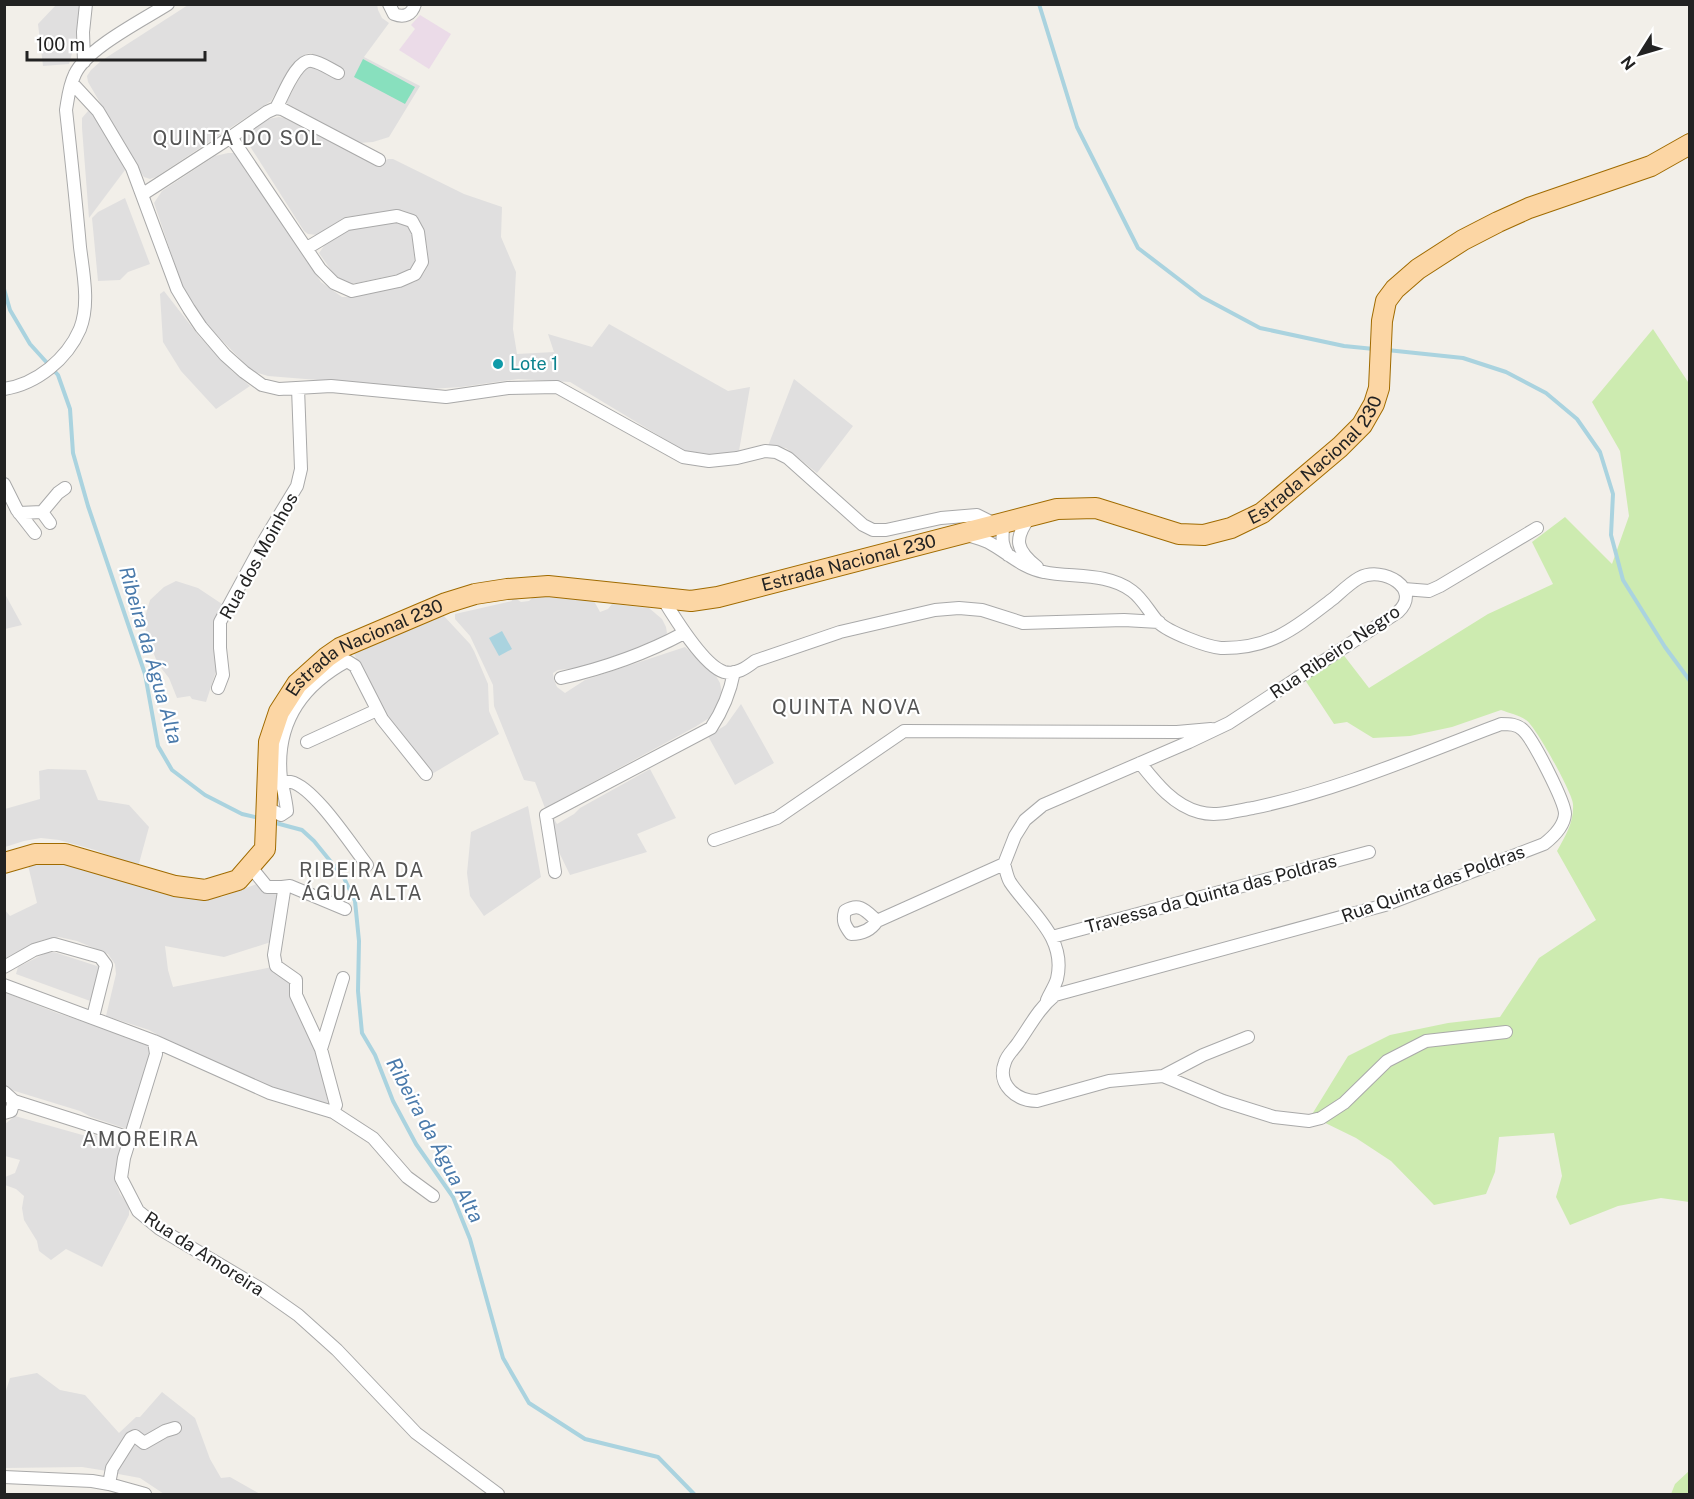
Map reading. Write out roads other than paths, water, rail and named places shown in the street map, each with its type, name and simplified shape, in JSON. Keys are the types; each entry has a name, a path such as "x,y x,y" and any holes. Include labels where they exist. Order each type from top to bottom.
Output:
{"main road":[{"name":"Estrada Nacional 230","path":"4,863 35,854 65,854 175,886 205,890 238,880 265,849 269,742 279,712 297,684 340,648 446,603 475,594 548,586 691,601 718,597 1057,509 1096,508 1179,534 1204,535 1231,528 1262,513 1340,447 1362,425 1374,404 1379,388 1382,321 1386,301 1395,289 1418,269 1463,240 1529,208 1651,166 1689,144"}],"street":[{"path":"84,62 83,32 86,4"},
{"path":"4,389 22,385 45,372 57,361 80,328 84,308 84,285 66,111 75,72 89,56 168,4"},
{"path":"388,4 394,14 403,16 411,13 415,4"},
{"path":"143,194 276,108 297,68 304,61 311,61 338,73"},
{"path":"72,83 98,111 132,168 177,289 201,327 225,355 262,385 279,389 330,386 446,397 518,387 558,387 683,457 709,461 737,458 765,451 776,452 788,458 863,525 873,530 886,530 941,518 977,515 1022,528 1018,539"},
{"path":"276,108 379,160"},
{"path":"231,137 320,269 334,283 352,291 415,274 422,262 418,232 412,221 398,216 347,224 307,248"},
{"name":"Rua dos Moinhos","path":"218,688 223,675 220,621 297,486 301,469 298,388"},
{"path":"4,484 19,513 35,533"},
{"path":"19,513 42,512 65,488"},
{"path":"42,512 50,523"},
{"path":"1006,523 1018,539 1020,550 1042,572"},
{"path":"1006,523 1003,546 1008,555"},
{"path":"1404,589 1429,591 1440,586 1537,528"},
{"name":"Rua Ribeiro Negro","path":"962,533 987,542 1020,563 1042,572 1096,577 1119,584 1131,590 1147,605 1159,622 1201,644 1220,648 1276,639 1292,631 1359,578 1373,574 1392,576 1404,589 1406,600 1398,612 1218,729 1043,805 1025,820 1015,836 1004,864"},
{"path":"663,599 684,633 723,672 734,672 755,661 840,632 935,610 982,610 1023,623 1124,620 1159,622"},
{"path":"561,678 622,661 656,648 684,633"},
{"path":"267,816 281,815 287,811 280,753 289,716 299,700 323,675 347,661 355,666 382,719 426,774"},
{"path":"555,872 546,815 711,728 721,714 730,692 734,672"},
{"path":"307,742 377,710"},
{"name":"Rua Quinta das Poldras","path":"1140,763 1162,790 1185,807 1209,815 1307,795 1345,784 1501,724 1513,724 1523,730 1536,749 1562,802 1565,813 1562,824 1554,836 1544,844 1385,905 1055,994 1047,1001 1005,1061 1002,1074 1007,1086 1015,1096 1025,1101 1037,1101 1109,1081 1163,1076 1203,1055 1248,1037"},
{"path":"714,840 777,818 904,731 1177,732 1218,729"},
{"path":"282,782 291,782 308,791 367,865"},
{"name":"Travessa da Quinta das Poldras","path":"1052,937 1369,852"},
{"path":"877,921 1004,864 1010,881 1041,918 1052,937 1058,962 1057,978 1047,1001"},
{"path":"250,866 267,886 290,886 345,909"},
{"path":"282,887 284,891 274,955 276,966 296,980 296,995 321,1049 336,1105 333,1112"},
{"path":"4,967 34,950 54,944 100,957 106,965 93,1017"},
{"path":"321,1049 342,978"},
{"path":"4,984 154,1041 270,1093 333,1112 373,1138 407,1177 433,1196"},
{"name":"Rua Quinta das Poldras","path":"1163,1076 1205,1094 1274,1117 1309,1121 1321,1118 1333,1111 1387,1061 1426,1041 1506,1032"},
{"name":"Rua da Amoreira","path":"154,1041 156,1054 130,1138 121,1178 138,1211 160,1229 298,1315 337,1350 416,1433 498,1494"},
{"path":"4,1113 11,1111 9,1097 130,1138"},
{"path":"109,1484 112,1468 130,1437 135,1436 144,1443 175,1428"},
{"path":"4,1477 109,1484 145,1494"}],"water":[{"path":"502,631 512,649 499,656 489,638"}],"waterway":[{"path":"1039,4 1077,127 1138,248 1202,297 1260,328 1344,346 1374,349"},
{"name":"Ribeira da Água Alta","path":"4,289 10,310 30,344 58,375 70,409 73,453 88,506 145,674 158,746 172,770 205,795 242,814 259,818"},
{"path":"1387,350 1463,358 1506,372 1546,393 1577,419 1600,452 1613,494 1611,535 1623,580 1665,647 1690,681"},
{"name":"Ribeira da Água Alta","path":"272,822 302,830 314,841 344,878 355,901 359,941 358,991 362,1033 375,1055 393,1101 416,1144 453,1197 470,1239 503,1358 529,1403 585,1439 658,1457 694,1494"}],"place":[{"name":"Lote 1","path":"498,364"}],"district":[{"name":"QUINTA DO SOL","path":"238,138"},
{"name":"QUINTA NOVA","path":"847,707"},
{"name":"RIBEIRA DA ÁGUA ALTA","path":"362,882"},
{"name":"AMOREIRA","path":"141,1139"}]}
